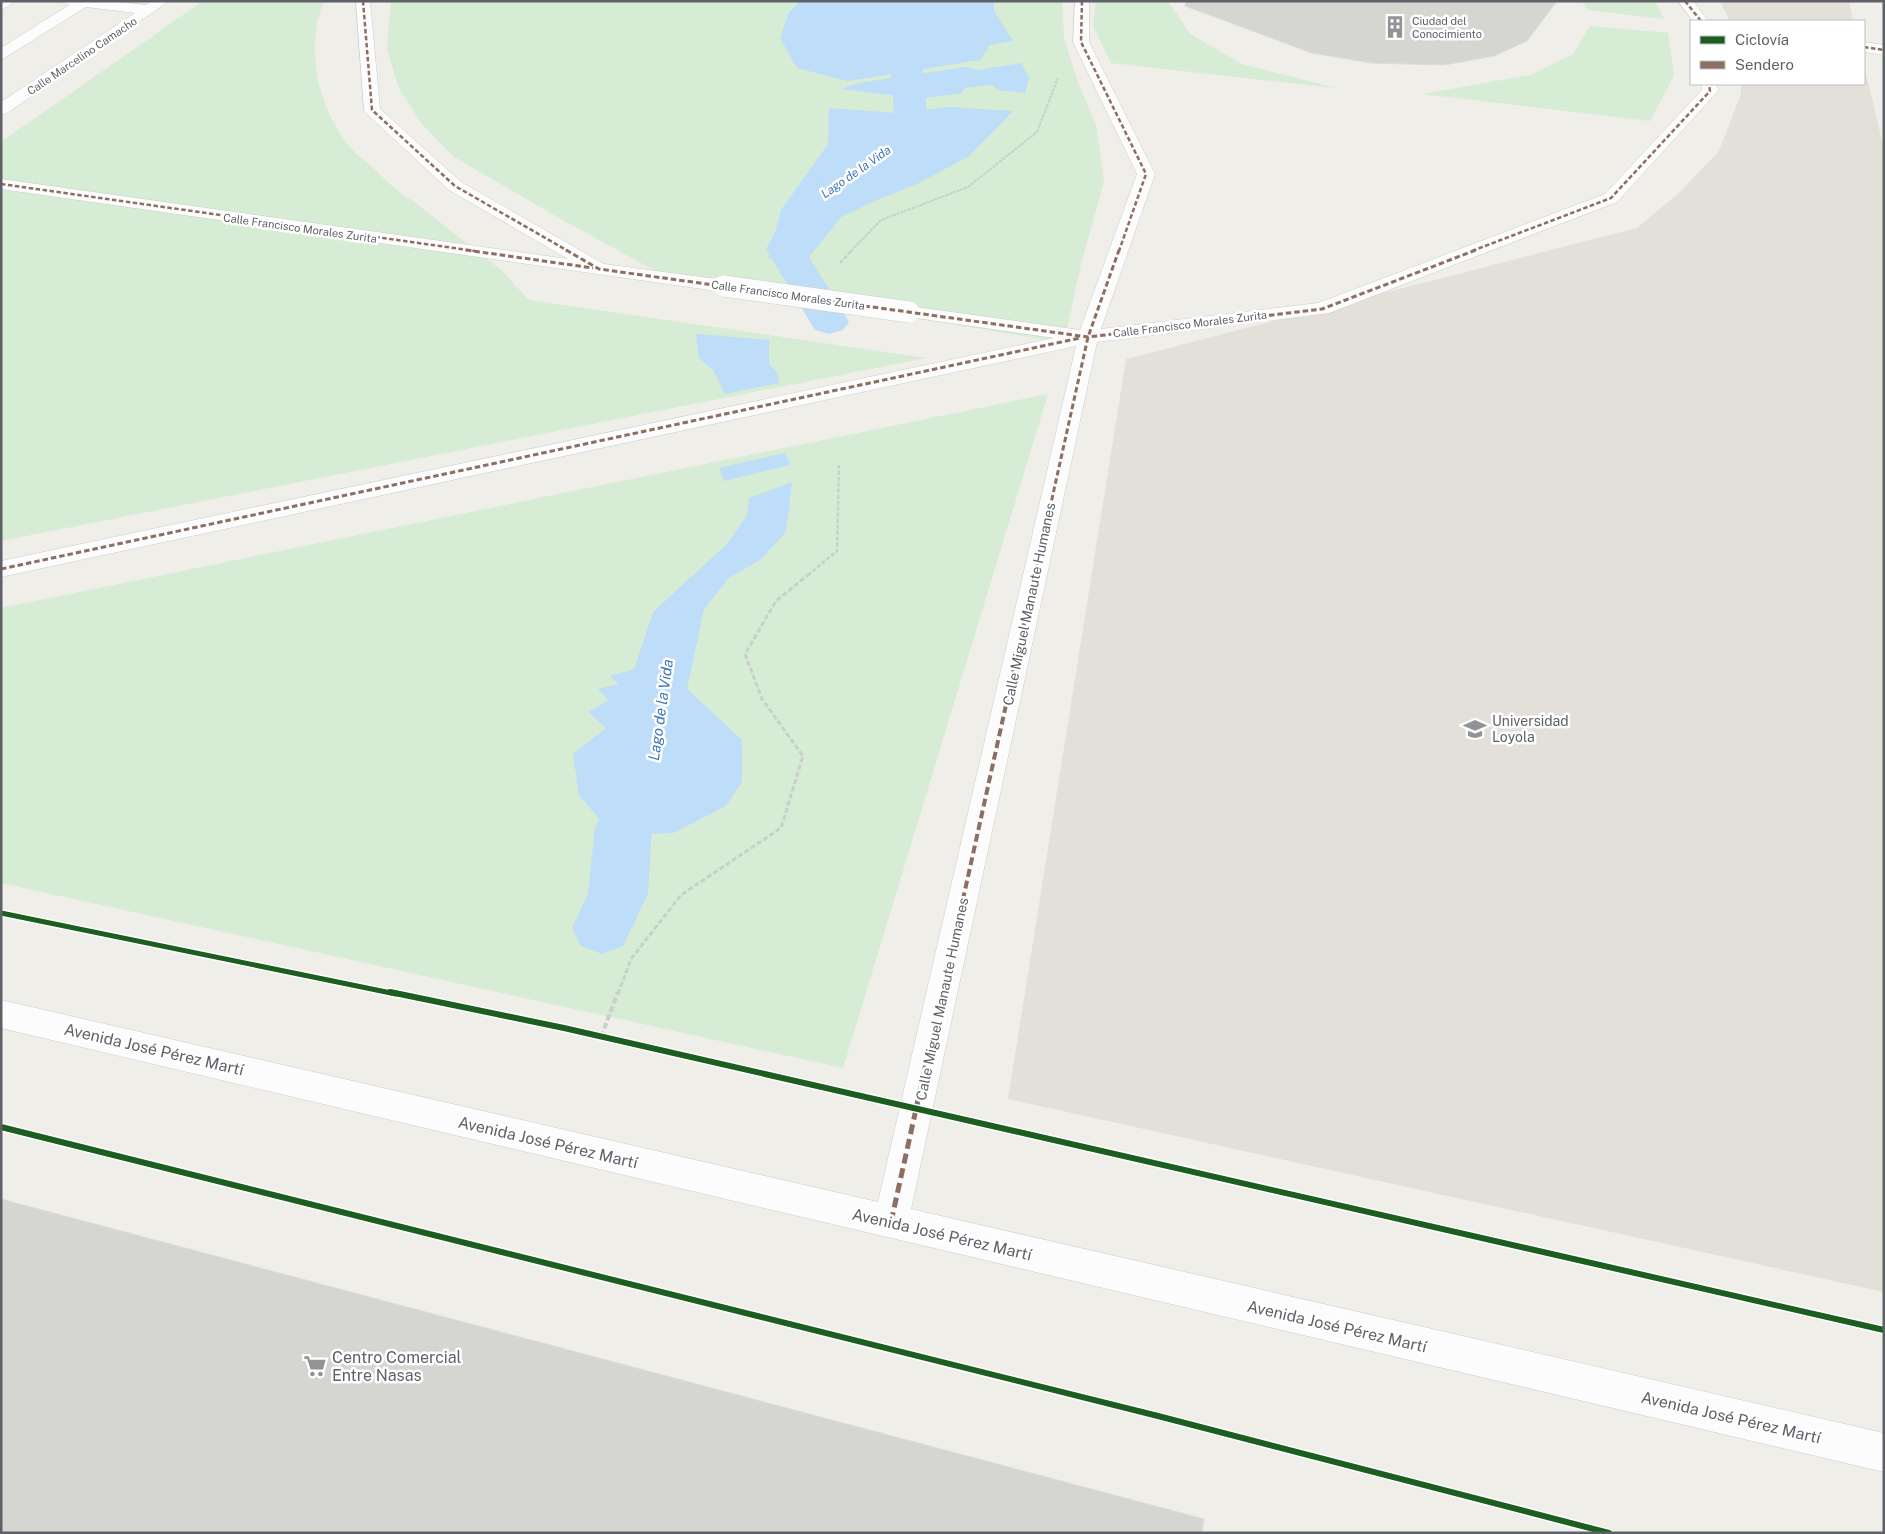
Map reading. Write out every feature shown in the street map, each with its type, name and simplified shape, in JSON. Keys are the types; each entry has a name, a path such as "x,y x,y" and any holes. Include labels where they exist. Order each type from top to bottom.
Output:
{"street":[{"path":"1,6 9,1"},
{"name":"Calle Francisco Morales Zurita","path":"363,1 372,110 455,186 599,269"},
{"name":"Calle Miguel Manaute Humanes","path":"891,1222 1088,336 1146,174 1081,42 1082,1"},
{"path":"1685,1 1700,20"},
{"path":"1,55 80,2 156,6"},
{"name":"Calle Marcelino Camacho","path":"1,110 156,6"},
{"path":"1865,47 1884,50"},
{"name":"Calle Francisco Morales Zurita","path":"1,184 1088,336 1322,309 1611,198 1710,91 1709,85"},
{"path":"1,569 1088,336"},
{"name":"Avenida José Pérez Martí","path":"1,1014 1884,1453"}],"path":[{"path":"835,268 881,220 968,187 1037,132 1058,77"},
{"path":"601,1037 631,959 681,895 781,828 803,756 762,699 746,654 776,602 837,551 839,465"},
{"path":"592,1035 610,1039"}],"shaded area":[{"path":"1720,1 1849,1 1853,20 1730,20"},
{"name":"Universidad Loyola","path":"1865,69 1884,149 1884,1292 1008,1099 1126,359 1637,228 1679,193 1719,151 1741,94 1741,85 1865,85"}],"green space":[{"path":"203,1 324,1 318,19 315,38 317,76 329,113 338,130 354,152 396,190 413,201 501,270 529,300 926,358 1,541 1,142"},
{"path":"391,1 1062,1 1064,37 1077,80 1096,125 1104,181 1081,264 1064,343 663,275 454,157 421,123 398,86 387,49"},
{"path":"1096,1 1168,1 1190,34 1242,64 1336,88 1111,63 1093,26"},
{"path":"1582,1 1655,1 1664,19 1588,10"},
{"path":"1590,26 1668,33 1674,76 1650,121 1422,94 1531,75 1573,54"},
{"path":"1048,394 843,1068 1,883 1,608"}],"water":[{"path":"801,1 994,1 994,11 1013,41 990,45 980,60 848,81 797,68 780,38 789,12"},
{"path":"1021,63 1029,78 1025,93 998,90 993,85 964,88 962,93 920,99 841,89 858,83 966,67 978,70"},
{"path":"950,107 1013,111 969,156 919,183 841,217 802,266 768,258 781,210 828,144 829,108 896,113"},
{"path":"696,334 769,340 769,364 777,373 779,383 725,394 713,370 699,358"},
{"path":"785,453 790,465 724,481 719,468"},
{"path":"792,482 786,532 760,560 729,578 704,609 687,689 742,740 742,782 726,806 673,833 638,834 600,820 579,795 573,754 606,728 588,712 609,700 598,689 618,684 610,676 634,669 653,612 728,543 747,515 749,498"}],"building":[{"name":"Ciudad del Conocimiento","path":"1186,1 1557,1 1527,41 1494,56 1444,65 1371,63 1312,53 1185,6"},
{"name":"Centro Comercial Entre Nasas","path":"1,1199 1204,1519 1202,1533 1,1533"}],"waterway":[{"name":"Lago de la Vida","path":"829,322 785,249 807,206 863,170 912,134 902,9"},
{"name":"Lago de la Vida","path":"602,928 618,894 624,827 651,780 654,759"}],"marked path":[{"path":"363,1 372,110 455,186 599,269 1088,337 1322,309 1611,198 1710,91 1709,85"},
{"path":"891,1222 1088,337 1146,174 1081,42 1082,1"},
{"path":"1685,1 1700,20"},
{"path":"1865,47 1884,50"},
{"path":"1,184 593,268"},
{"path":"1,569 1080,338"}],"cycle path":[{"path":"1,913 564,1028 1884,1330"},
{"path":"1,1127 1158,1416 1609,1533"}],"place":[{"name":"Ciudad del Conocimiento","path":"1395,27"},
{"name":"Universidad Loyola","path":"1475,729"},
{"name":"Centro Comercial Entre Nasas","path":"315,1366"}]}
